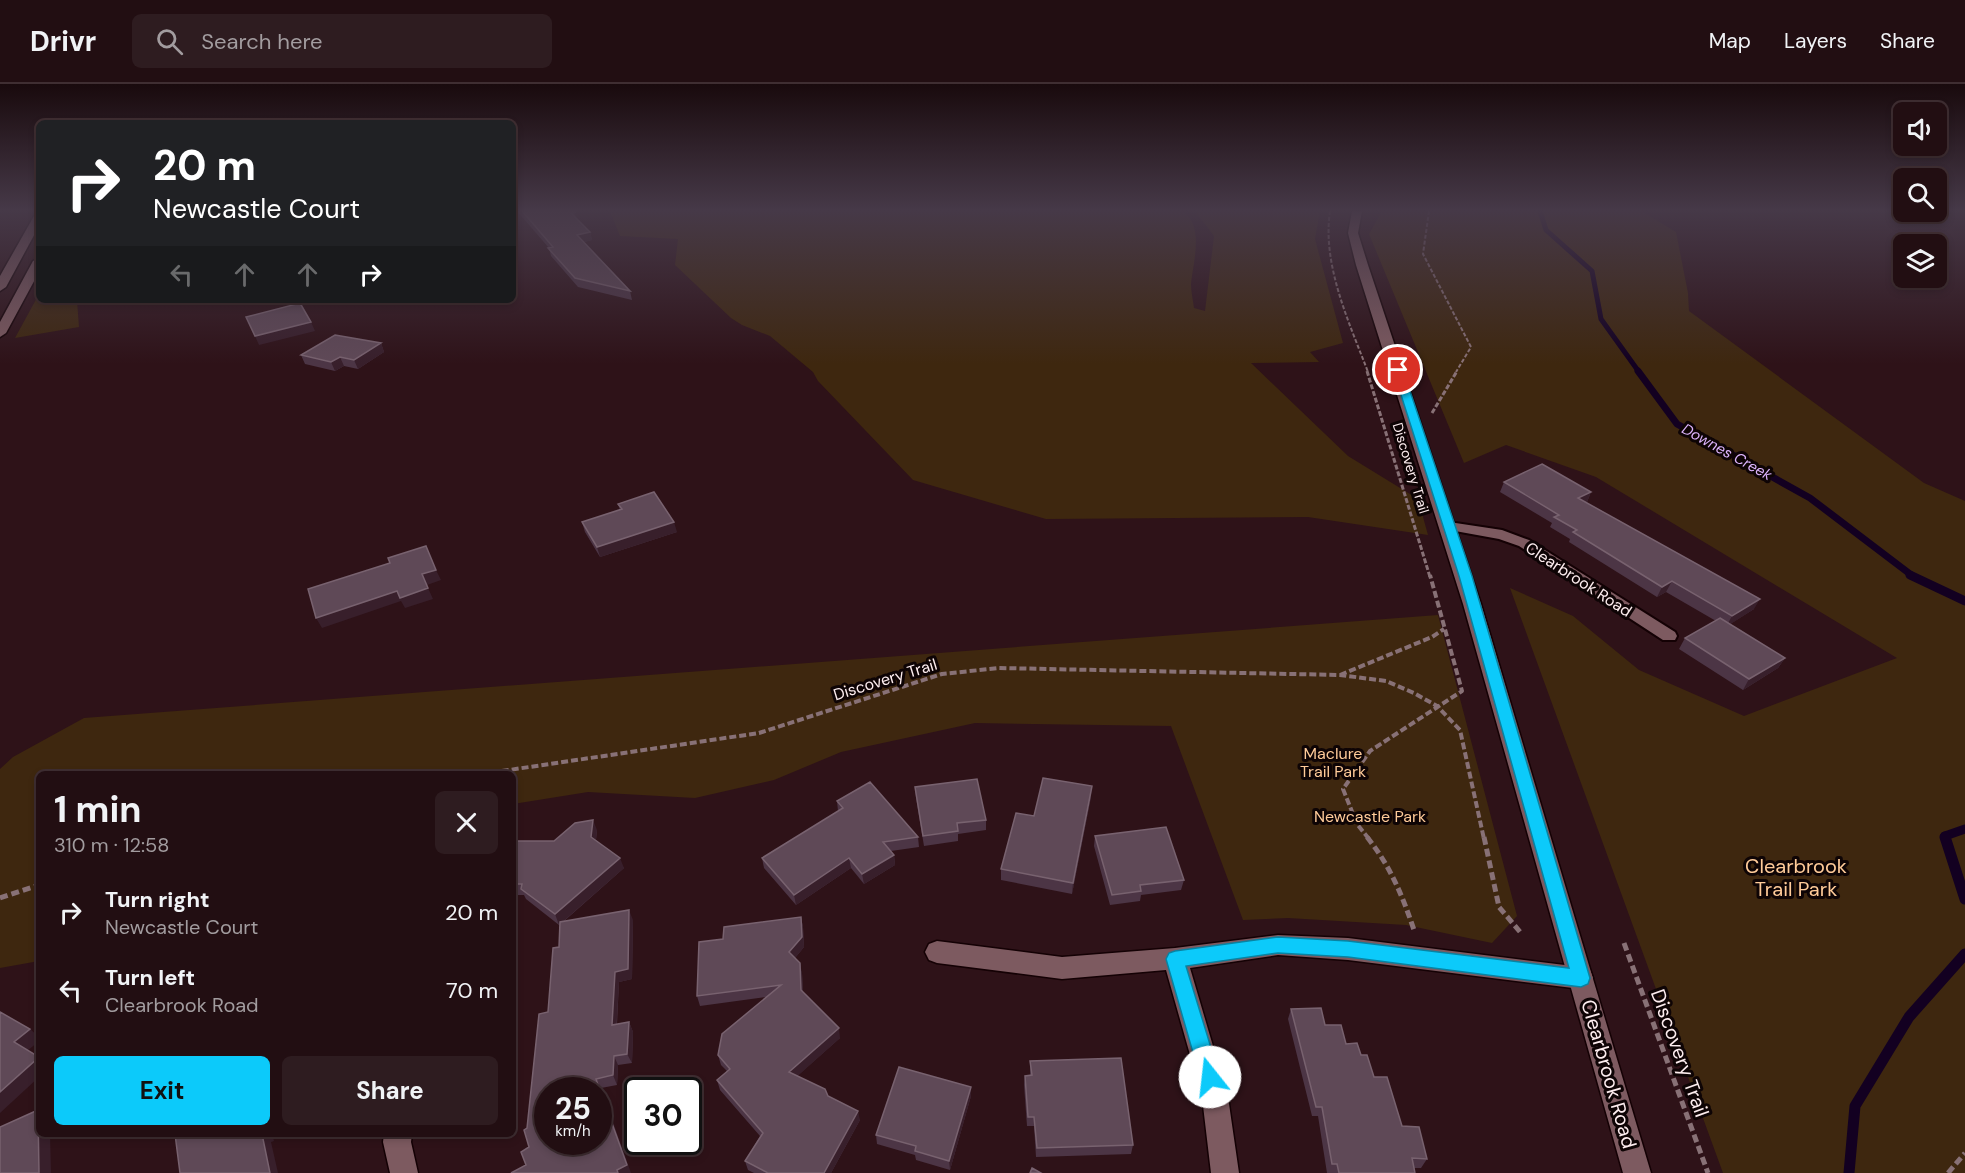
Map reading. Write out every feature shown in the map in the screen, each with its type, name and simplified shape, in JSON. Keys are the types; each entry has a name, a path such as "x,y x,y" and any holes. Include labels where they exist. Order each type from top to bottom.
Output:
{"main road":[{"path":"0,286 13,262"},
{"name":"Clearbrook Road","path":"1361,262 1469,587 1637,1173"},
{"path":"0,333 36,267"},
{"path":"937,952 1062,968 1175,959 1278,945 1348,949 1581,978"},
{"path":"1175,959 1215,1097 1225,1173"},
{"path":"397,1137 396,1142 405,1173"}],"lane":[{"name":"Clearbrook Road","path":"1449,526 1502,535 1524,543 1669,636"}],"path":[{"name":"Discovery Trail","path":"1333,262 1356,343 1374,388 1429,570 1462,691 1437,706"},
{"path":"1419,433 1471,347 1428,262"},
{"name":"Discovery Trail","path":"1340,675 1432,637 1444,629"},
{"name":"Discovery Trail","path":"502,771 759,733 942,674 999,668 1340,675 1386,681 1437,706 1460,730 1499,907 1521,933"},
{"path":"1424,959 1399,886 1383,857 1357,824 1343,789 1370,751 1437,706"},
{"path":"0,898 36,886"},
{"name":"Discovery Trail","path":"1623,943 1708,1173"},
{"path":"1948,1173 1965,1153"}],"green space":[{"path":"675,262 1194,262 1191,284 1194,308 1205,311 1211,262 1321,262 1343,343 1310,352 1319,362 1251,363 1348,456 1418,499 1428,535 1308,517 1046,519 913,480 818,381 813,372 770,336 731,318 675,265"},
{"name":"Clearbrook Trail Park","path":"1381,262 1682,262 1689,311 1924,483 1965,501 1965,1173 1723,1173 1510,588 1573,616 1639,670 1744,716 1897,658 1596,477 1506,445 1464,463"},
{"path":"36,300 36,303 77,303 79,327 15,338"},
{"name":"Maclure Trail Park","path":"1438,615 1517,916 1492,943 1406,925 1288,918 1243,920 1171,726 975,723 841,752 774,780 695,798 588,792 516,804 516,771 36,771 36,962 0,968 0,769 13,757 84,718"}],"building":[{"path":"560,262 602,262 630,291 575,278"},
{"path":"300,303 311,322 255,336 246,317"},
{"path":"335,335 381,343 354,360 340,357 331,362 301,355"},
{"path":"1542,464 1591,492 1578,498 1760,599 1732,616 1672,581 1662,587 1573,532 1577,530 1554,517 1559,515 1504,482"},
{"path":"654,492 674,522 597,547 582,522 622,509 618,504"},
{"path":"426,546 436,570 422,574 428,588 400,598 397,591 316,618 308,589 390,563 388,558"},
{"path":"1720,618 1785,658 1749,679 1685,638"},
{"path":"1043,778 1092,786 1073,883 1001,869 1016,813 1034,816"},
{"path":"977,779 986,820 957,823 958,831 923,836 915,787"},
{"path":"870,782 918,837 883,842 894,855 862,874 849,858 794,895 762,858 843,808 837,801"},
{"path":"593,820 591,837 620,858 555,914 521,889 522,884 516,884 516,841 554,841 575,823"},
{"path":"1166,827 1184,880 1140,885 1141,891 1112,895 1095,836"},
{"path":"629,910 628,969 615,972 612,1025 629,1022 627,1054 614,1056 613,1075 534,1077 534,1155 612,1155 612,1123 627,1165 617,1170 618,1173 511,1173 526,1165 521,1152 529,1147 524,1130 527,1128 539,1014 548,1012 553,948 559,947 560,922"},
{"path":"801,917 802,937 789,952 800,963 801,990 839,1028 789,1072 825,1089 828,1096 858,1111 824,1173 768,1173 745,1161 763,1133 717,1080 730,1069 718,1055 722,1034 781,985 697,996 699,942 723,939 724,927"},
{"path":"1321,1008 1325,1025 1341,1025 1346,1044 1357,1043 1361,1055 1367,1055 1374,1077 1387,1077 1402,1126 1419,1127 1427,1159 1412,1158 1415,1173 1339,1173 1337,1164 1332,1164 1322,1107 1316,1107 1291,1009"},
{"path":"0,1012 30,1029 14,1042 36,1055 36,1060 0,1092"},
{"path":"1121,1058 1133,1145 1037,1148 1034,1117 1028,1117 1025,1076 1032,1075 1030,1061"},
{"path":"899,1067 971,1087 949,1161 915,1151 916,1146 876,1135"},
{"path":"36,1111 39,1173 0,1173 0,1127"},
{"path":"175,1137 263,1137 270,1173 180,1173"},
{"path":"1032,1168 1041,1173 1030,1173"}],"waterway":[{"name":"Downes Creek","path":"1582,262 1592,271 1601,319 1639,372"},
{"name":"Downes Creek","path":"1638,371 1677,424 1810,498 1914,577"},
{"name":"Downes Creek","path":"1910,575 1914,577"},
{"name":"Downes Creek","path":"1914,577 1965,601"},
{"path":"1946,839 1945,836 1965,829"},
{"path":"1945,837 1965,899"},
{"path":"1849,1173 1855,1106 1909,1017 1965,954"}],"route":[{"path":"1210,1077 1175,959 1278,945 1348,949 1581,978 1466,576 1398,370"}],"park label":[{"name":"Newcastle Park","path":"1370,816"}]}
